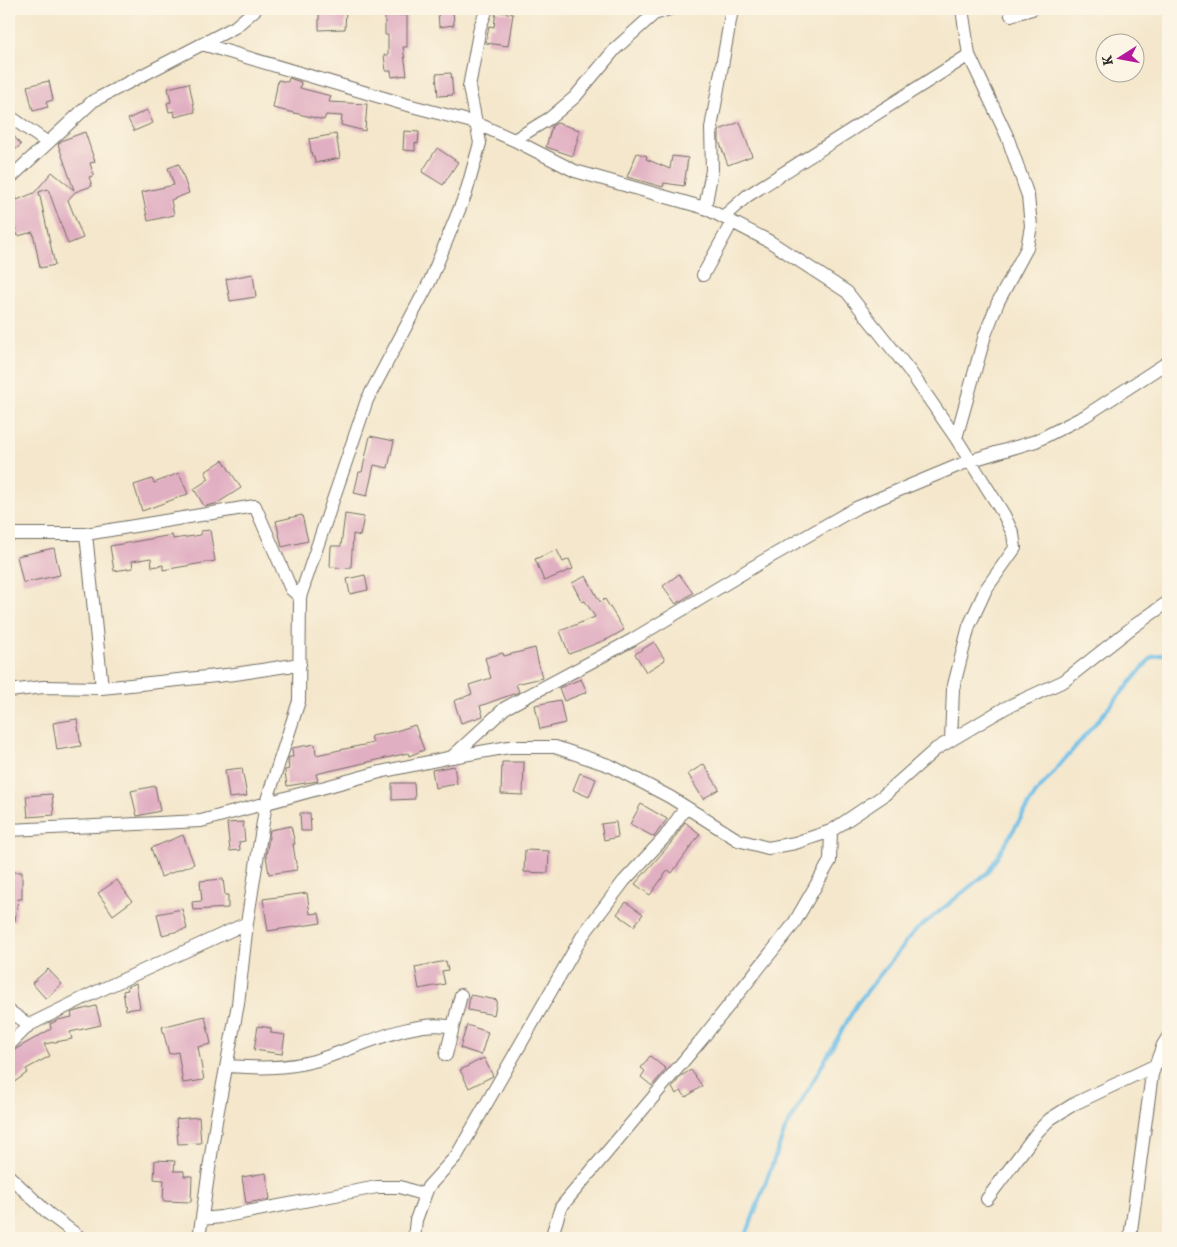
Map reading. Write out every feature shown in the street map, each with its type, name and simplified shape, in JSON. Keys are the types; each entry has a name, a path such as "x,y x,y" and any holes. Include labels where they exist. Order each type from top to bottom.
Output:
{"street":[{"path":"9,179 93,101 235,27 256,9"},
{"path":"199,1238 216,1121 238,1004 247,923 266,803 299,701 300,597 367,400 430,281 466,193 480,144 469,87 480,27 487,9"},
{"path":"514,140 550,118 575,97 616,48 654,14 670,9"},
{"path":"705,208 712,170 711,128 731,15 734,9"},
{"path":"956,438 985,335 998,302 1028,248 1032,226 1028,196 1007,136 969,54 962,9"},
{"path":"1011,15 1032,9"},
{"path":"202,44 404,104 476,123 574,171 705,208 769,240 847,292 909,370 956,438 1004,515 1013,534 1015,548 986,589 969,626 953,689 951,740"},
{"path":"703,276 727,219 747,196 969,54"},
{"path":"9,116 48,143"},
{"path":"452,757 505,708 632,640 763,561 856,508 969,461 1036,441 1085,416 1168,362"},
{"path":"9,534 86,534 255,506 291,588 300,597"},
{"path":"86,534 102,688"},
{"path":"9,830 200,821 380,772 510,747 555,747 611,766 670,797 738,840 768,848 795,843 832,831 883,796 936,749 1005,708 1064,681 1168,602"},
{"path":"9,691 43,688 102,688 235,674 300,664"},
{"path":"414,1238 416,1220 428,1187 457,1155 583,935 624,881 664,837 686,807"},
{"path":"551,1238 561,1206 702,1039 793,925 830,861 832,831"},
{"path":"9,1045 29,1026 94,993 247,923"},
{"path":"446,1055 461,995"},
{"path":"9,1011 29,1026"},
{"path":"227,1066 280,1068 314,1061 416,1027 435,1024 453,1027"},
{"path":"1130,1238 1152,1074 1168,1037"},
{"path":"987,1199 1038,1131 1050,1119 1074,1104 1156,1065"},
{"path":"9,1176 49,1214 81,1238"},
{"path":"202,1219 377,1187 400,1187 425,1195"}],"building":[{"path":"325,9 346,9 345,29 319,30 319,10 325,11"},
{"path":"438,9 453,9 454,25 439,27"},
{"path":"496,11 513,14 508,46 486,43 489,26 494,27"},
{"path":"385,15 407,15 407,47 403,47 407,75 392,77 391,71 386,71 384,55 388,55 388,35 385,35"},
{"path":"451,73 453,95 438,96 436,74"},
{"path":"289,78 301,82 300,88 331,96 329,102 367,104 365,131 341,125 342,116 326,115 324,120 273,108 278,80 288,82"},
{"path":"49,81 53,100 46,102 48,107 33,111 27,86"},
{"path":"189,83 195,112 175,117 174,111 169,112 167,103 171,102 168,88"},
{"path":"147,110 153,123 134,131 128,119"},
{"path":"740,122 752,156 728,165 719,141 719,130"},
{"path":"557,123 580,130 573,156 546,147 552,126"},
{"path":"9,130 21,145 9,154"},
{"path":"404,131 419,132 418,144 415,143 415,151 403,150"},
{"path":"85,132 95,162 90,163 94,176 89,177 92,186 75,192 68,200 83,238 68,244 48,189 39,192 55,265 40,268 33,232 18,236 15,227 9,229 9,187 13,186 17,200 34,193 52,172 74,190 58,144 63,140"},
{"path":"336,134 340,158 315,163 309,139"},
{"path":"437,148 458,162 443,185 422,172"},
{"path":"637,153 647,156 646,159 670,169 672,156 688,158 684,186 664,183 663,187 627,177"},
{"path":"179,164 189,193 171,200 174,215 148,221 142,192 174,185 168,168"},
{"path":"253,274 256,297 230,301 226,279"},
{"path":"370,436 394,441 388,468 374,465 367,496 354,493 359,472 362,472"},
{"path":"223,460 241,488 216,504 204,506 194,489 209,479 205,472"},
{"path":"179,473 188,494 142,511 134,485 152,479 154,483"},
{"path":"345,514 364,517 360,536 353,534 351,568 330,567 331,546 341,546"},
{"path":"302,515 308,541 282,547 276,521"},
{"path":"210,530 215,561 163,570 163,565 152,567 151,558 132,561 133,568 114,571 110,546 172,535 173,539 201,535 201,531"},
{"path":"54,548 60,575 23,583 17,556"},
{"path":"557,550 563,562 569,559 573,569 544,581 535,559"},
{"path":"679,574 693,593 676,604 663,586"},
{"path":"365,575 368,590 350,594 347,579"},
{"path":"586,576 600,602 605,599 624,630 608,639 569,654 560,631 595,617 585,601 582,602 572,583"},
{"path":"654,642 665,660 646,672 635,654"},
{"path":"535,648 542,678 516,684 519,692 480,706 483,716 461,723 454,701 472,694 469,685 491,678 485,658 503,653 504,656"},
{"path":"581,679 587,692 564,701 559,688"},
{"path":"560,700 565,723 540,729 535,705"},
{"path":"77,719 81,746 57,750 53,723"},
{"path":"415,725 424,750 409,756 408,753 316,774 318,781 287,786 285,770 289,769 289,757 293,757 292,748 315,744 316,755 373,743 371,736"},
{"path":"502,762 524,762 523,795 501,794"},
{"path":"704,764 719,789 703,799 688,774"},
{"path":"454,766 457,784 435,788 432,770"},
{"path":"242,768 247,796 229,798 225,770"},
{"path":"580,773 596,779 589,797 573,790"},
{"path":"392,783 414,783 415,799 392,800"},
{"path":"155,786 160,811 137,816 131,791"},
{"path":"52,794 54,815 28,817 26,796"},
{"path":"641,804 667,819 654,837 630,824"},
{"path":"300,813 310,813 311,831 301,831"},
{"path":"243,822 245,841 239,842 240,850 230,851 227,823"},
{"path":"616,822 618,837 604,840 601,824"},
{"path":"685,822 700,834 672,873 668,870 650,895 635,884 671,843"},
{"path":"291,826 295,844 293,844 297,870 269,874 266,856 270,830"},
{"path":"183,835 194,864 161,877 151,848"},
{"path":"525,850 549,851 548,873 524,872"},
{"path":"9,872 22,872 22,899 18,899 15,921 9,920"},
{"path":"223,879 225,895 228,895 228,908 193,910 192,902 202,901 200,881"},
{"path":"117,880 132,901 113,915 98,893"},
{"path":"307,893 310,914 319,913 321,923 268,931 263,899"},
{"path":"626,902 643,914 634,926 617,914"},
{"path":"182,909 187,929 162,935 157,914"},
{"path":"446,961 448,970 442,971 445,984 419,989 415,967"},
{"path":"48,969 62,984 46,999 32,983"},
{"path":"136,983 140,1008 126,1010 123,991 128,990 127,987"},
{"path":"470,995 497,1000 494,1015 468,1010"},
{"path":"96,1006 101,1025 70,1032 72,1039 44,1044 50,1056 26,1069 28,1072 9,1086 9,1053 51,1029 50,1024 72,1017 71,1013 76,1011"},
{"path":"205,1016 211,1044 198,1047 204,1080 183,1083 178,1052 169,1054 162,1027"},
{"path":"467,1025 488,1032 481,1055 460,1048"},
{"path":"258,1026 271,1028 271,1033 285,1035 282,1054 254,1050"},
{"path":"650,1056 666,1069 652,1086 641,1077 645,1071 641,1068"},
{"path":"484,1058 493,1076 469,1088 460,1070"},
{"path":"691,1070 702,1086 686,1097 681,1091 676,1094 672,1088 681,1076"},
{"path":"199,1117 201,1143 178,1144 176,1119"},
{"path":"155,1160 175,1161 174,1171 184,1171 184,1176 192,1176 191,1202 163,1201 164,1180 154,1179"},
{"path":"266,1173 270,1199 246,1203 242,1177"}],"waterway":[{"path":"745,1238 785,1130 857,1004 914,932 988,872 1036,793 1152,657 1168,653"}]}
